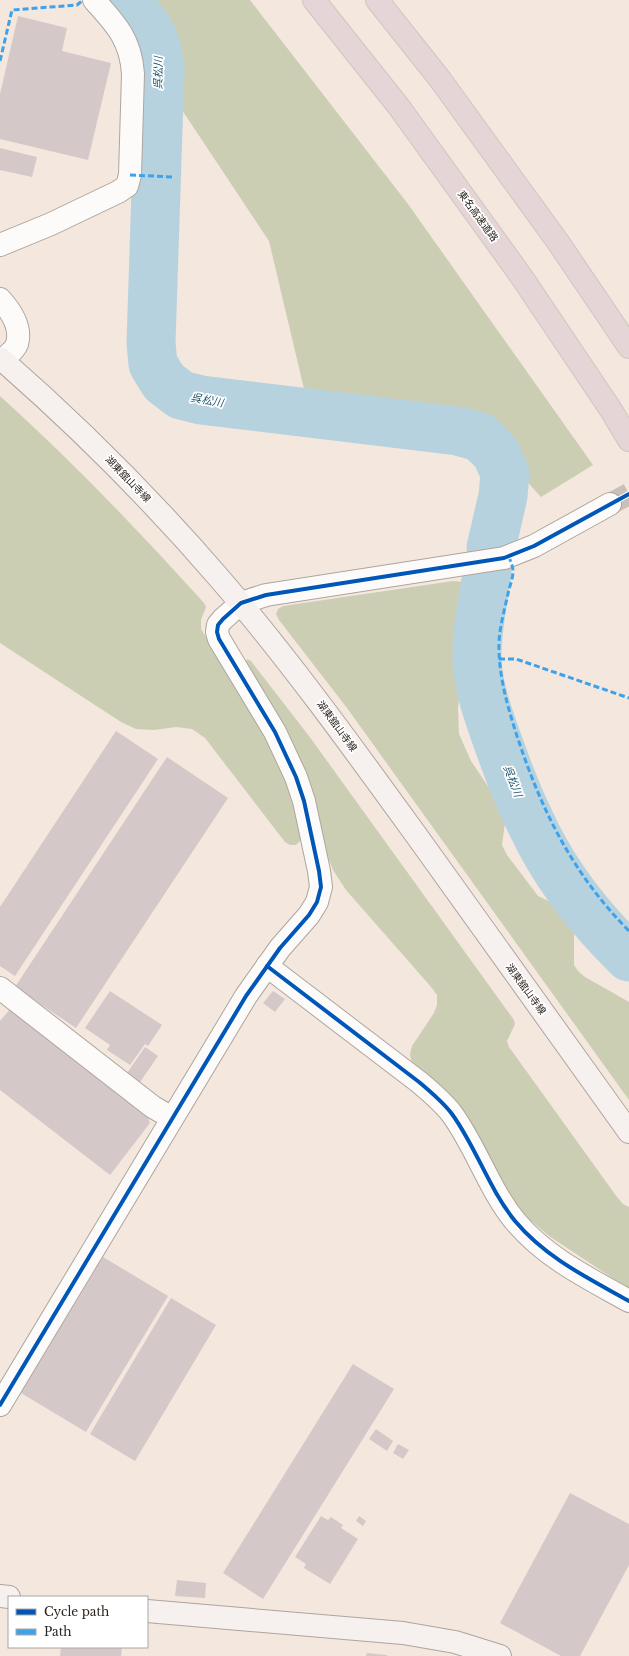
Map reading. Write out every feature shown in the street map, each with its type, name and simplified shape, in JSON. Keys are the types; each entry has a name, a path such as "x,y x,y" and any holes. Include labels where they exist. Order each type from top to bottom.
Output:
{"highway":[{"name":"東名高速道路","path":"314,0 399,107 512,263 611,410 629,440"},
{"path":"377,0 439,78 558,242 629,347"}],"main road":[{"name":"湖東舘山寺線","path":"1,359 92,443 135,486 177,530 241,603 332,719 629,1132"},
{"path":"148,1611 403,1633 455,1642 500,1656"}],"street":[{"path":"0,245 51,224 118,192 127,186 130,175 133,74 132,59 122,32 94,0"},
{"path":"0,299 14,317 18,331 17,345 1,359"},
{"path":"0,1405 242,1002 267,966 309,915 317,902 321,887 319,871 304,801 296,777 287,754 275,732 219,639 217,632 218,625 241,603 266,595 504,558 534,546 610,504"},
{"path":"267,966 437,1097 452,1114 499,1197 515,1220 533,1240 566,1265 629,1302"},
{"path":"0,988 153,1107 172,1118"}],"green space":[{"path":"140,0 250,0 408,204 593,465 541,497 473,422 304,389 269,241 180,107"},
{"path":"0,396 105,497 204,603 206,607 201,620 201,629 266,737 287,781 301,836 300,841 296,845 290,845 285,842 205,738 192,729 176,727 154,730 136,729 121,722 0,643"},
{"path":"453,581 464,582 471,588 473,599 458,708 459,734 471,761 502,807 506,816 502,845 507,855 538,896 565,909 571,913 574,919 574,965 585,977 629,1002 629,1100 347,708 279,620 276,614 278,609 283,606"},
{"path":"247,659 251,661 309,736 514,1020 515,1024 507,1041 509,1047 617,1197 623,1204 629,1207 629,1289 549,1236 523,1214 508,1192 460,1108 444,1089 416,1066 411,1060 410,1054 412,1046 434,1013 437,1005 437,995 346,890 333,870 324,846 306,774 296,750 246,663"}],"building":[{"path":"18,16 67,28 62,51 111,63 88,160 0,139 0,94"},
{"path":"0,148 37,157 32,177 0,170"},
{"path":"116,731 158,759 15,976 0,966 0,907"},
{"path":"167,757 228,798 76,1028 15,987"},
{"path":"110,991 162,1025 148,1046 145,1044 130,1065 107,1050 110,1045 85,1028"},
{"path":"273,991 285,999 275,1012 263,1003"},
{"path":"12,1007 145,1111 150,1123 110,1175 0,1090 0,1021"},
{"path":"145,1047 158,1056 138,1085 125,1076"},
{"path":"103,1257 168,1296 86,1432 21,1393"},
{"path":"171,1298 216,1325 135,1461 90,1434"},
{"path":"353,1364 394,1389 263,1599 223,1573"},
{"path":"376,1429 393,1441 387,1451 369,1439"},
{"path":"398,1444 409,1450 403,1459 393,1453"},
{"path":"570,1493 629,1524 629,1565 580,1656 561,1656 500,1623"},
{"path":"321,1516 328,1520 331,1517 343,1525 341,1528 358,1539 330,1584 304,1568 306,1564 295,1557"},
{"path":"359,1516 366,1521 363,1526 356,1521"},
{"path":"177,1580 206,1583 205,1598 175,1596"},
{"path":"61,1648 122,1648 121,1656 60,1656"},
{"path":"367,1653 387,1655 387,1656 366,1656"}],"waterway":[{"name":"呉松川","path":"124,0 144,23 153,38 160,68 151,343 153,364 164,382 181,395 201,400 458,431 480,437 496,453 505,473 503,496 491,548"},
{"name":"呉松川","path":"487,574 480,617 477,661 480,684 492,727 507,767 539,840 573,894 614,942 629,957"}],"tunnel":[{"path":"610,504 629,494"}],"marked path":[{"path":"0,61 12,10 77,5 83,0"},
{"path":"130,175 173,177"},
{"path":"509,556 513,567 513,573 501,627 499,651 503,684 517,736 537,791 561,841 591,887 629,931"},
{"path":"499,659 516,659 629,698"}],"cycle path":[{"path":"0,1405 246,996 280,948 309,915 317,902 321,887 319,871 304,801 296,777 275,732 219,639 217,632 218,625 241,603 266,595 504,558 534,546 629,494"},
{"path":"267,966 419,1082 441,1101 461,1127 506,1209 527,1234 554,1257 629,1301"}]}
